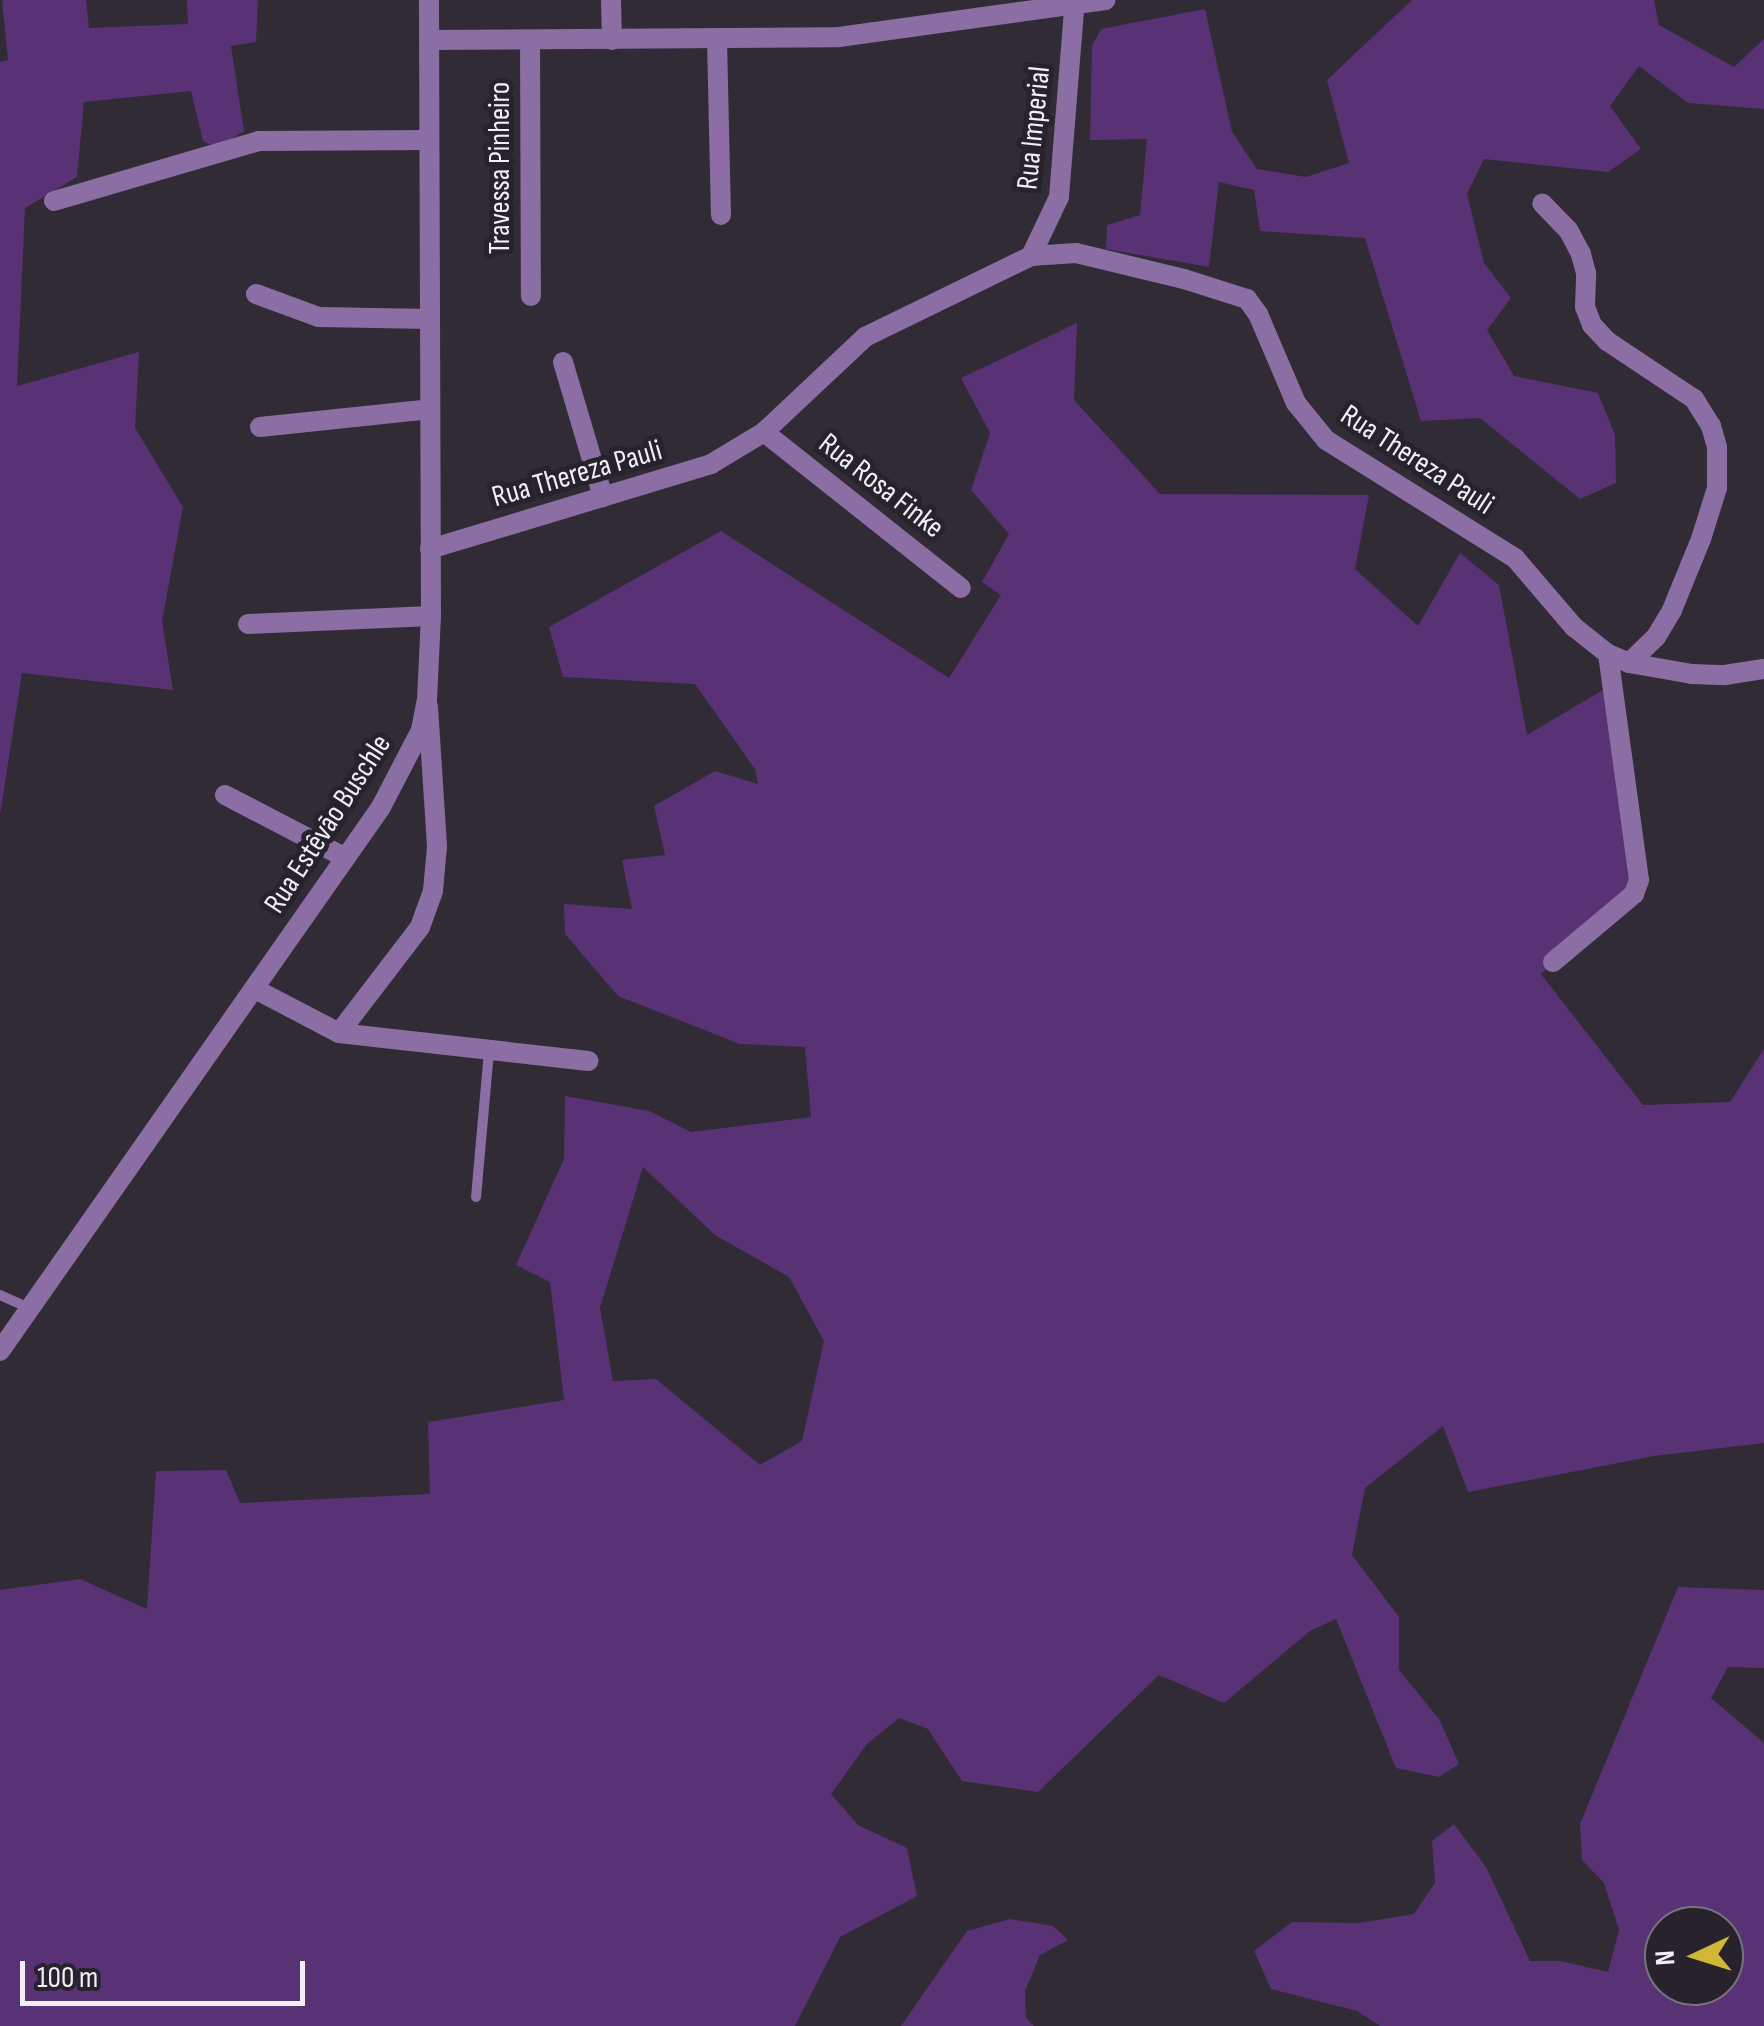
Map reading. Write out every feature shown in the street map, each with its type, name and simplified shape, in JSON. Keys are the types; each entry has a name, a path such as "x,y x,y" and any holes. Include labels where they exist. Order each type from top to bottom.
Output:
{"street":[{"name":"Rua Estêvão Buschle","path":"0,1351 346,858 409,760 428,700 431,616 428,0"},
{"path":"611,0 612,40"},
{"path":"429,40 839,37 1105,0"},
{"name":"Rua Imperial","path":"1031,256 1058,196 1075,3"},
{"name":"Travessa Pinheiro","path":"530,40 531,296"},
{"path":"717,40 721,215"},
{"path":"54,201 259,141 429,140"},
{"path":"1542,203 1568,230 1581,254 1586,273 1585,307 1592,326 1607,341 1694,399 1711,426 1716,447 1717,488 1702,540 1656,637 1629,663"},
{"name":"Rua Thereza Pauli","path":"430,549 695,470 764,432 865,337 1031,256 1062,252 1096,257 1247,300 1258,314 1296,403 1315,429 1357,462 1515,558 1574,627 1608,654 1629,663 1708,674 1764,669"},
{"path":"256,294 318,317 430,319"},
{"path":"562,362 602,497"},
{"path":"260,428 430,409"},
{"name":"Rua Rosa Finke","path":"764,432 961,588"},
{"path":"248,624 431,616"},
{"path":"1553,962 1634,894 1639,880 1608,654"},
{"path":"338,1034 412,939 430,904 438,819 428,700"},
{"path":"225,795 346,858"},
{"path":"255,989 338,1034 588,1061"}],"lane":[{"path":"476,1197 489,1050"},
{"path":"0,1295 30,1309"}],"shaded area":[{"path":"2,0 86,0 89,28 188,24 187,0 258,0 256,42 231,46 244,131 218,148 203,141 191,91 84,102 77,177 25,208 17,386 139,352 135,428 183,507 162,621 173,690 22,673 0,815 0,62 8,60"},
{"path":"1412,0 1654,0 1659,25 1734,67 1764,39 1764,109 1688,103 1639,66 1610,106 1641,149 1608,172 1484,159 1467,194 1484,263 1511,298 1487,330 1514,376 1598,393 1615,435 1616,483 1580,499 1480,418 1421,421 1365,238 1260,231 1254,190 1219,182 1209,267 1106,249 1107,225 1140,215 1147,139 1090,140 1092,46 1101,29 1205,9 1232,132 1257,169 1306,177 1349,163 1327,80"},
{"path":"1077,323 1074,400 1160,494 1369,495 1355,569 1418,626 1460,553 1499,585 1527,735 1613,684 1634,894 1541,974 1643,1105 1730,1102 1764,1049 1764,1443 1654,1456 1468,1492 1443,1426 1365,1488 1352,1555 1399,1617 1399,1670 1439,1719 1459,1764 1439,1777 1396,1768 1336,1619 1310,1631 1224,1703 1159,1675 1038,1792 962,1781 928,1729 899,1718 867,1744 831,1794 858,1825 907,1848 917,1896 840,1937 795,2026 0,2026 0,1590 80,1579 147,1609 156,1471 226,1470 240,1503 430,1494 428,1422 564,1400 550,1282 516,1265 564,1159 565,1096 649,1111 691,1132 811,1117 805,1047 740,1044 618,996 565,934 564,904 632,909 622,860 665,855 654,806 715,771 758,784 755,769 695,684 563,677 549,627 721,531 949,678 1001,595 982,582 1009,534 971,490 990,433 961,378","holes":["643,1167 715,1235 789,1277 824,1341 802,1441 760,1465 656,1379 613,1381 600,1308"]},
{"path":"1678,1587 1764,1590 1764,1668 1728,1667 1711,1698 1764,1743 1764,2026 1380,2026 1357,2011 1271,1989 1254,1951 1292,1922 1358,1923 1414,1914 1435,1883 1432,1841 1454,1824 1486,1867 1530,1961 1561,1961 1608,1972 1619,1930 1604,1883 1582,1860 1580,1824"},
{"path":"1010,1919 1053,1926 1068,1940 1040,1955 1025,1991 1026,2018 1034,2026 901,2026 967,1931"}]}
